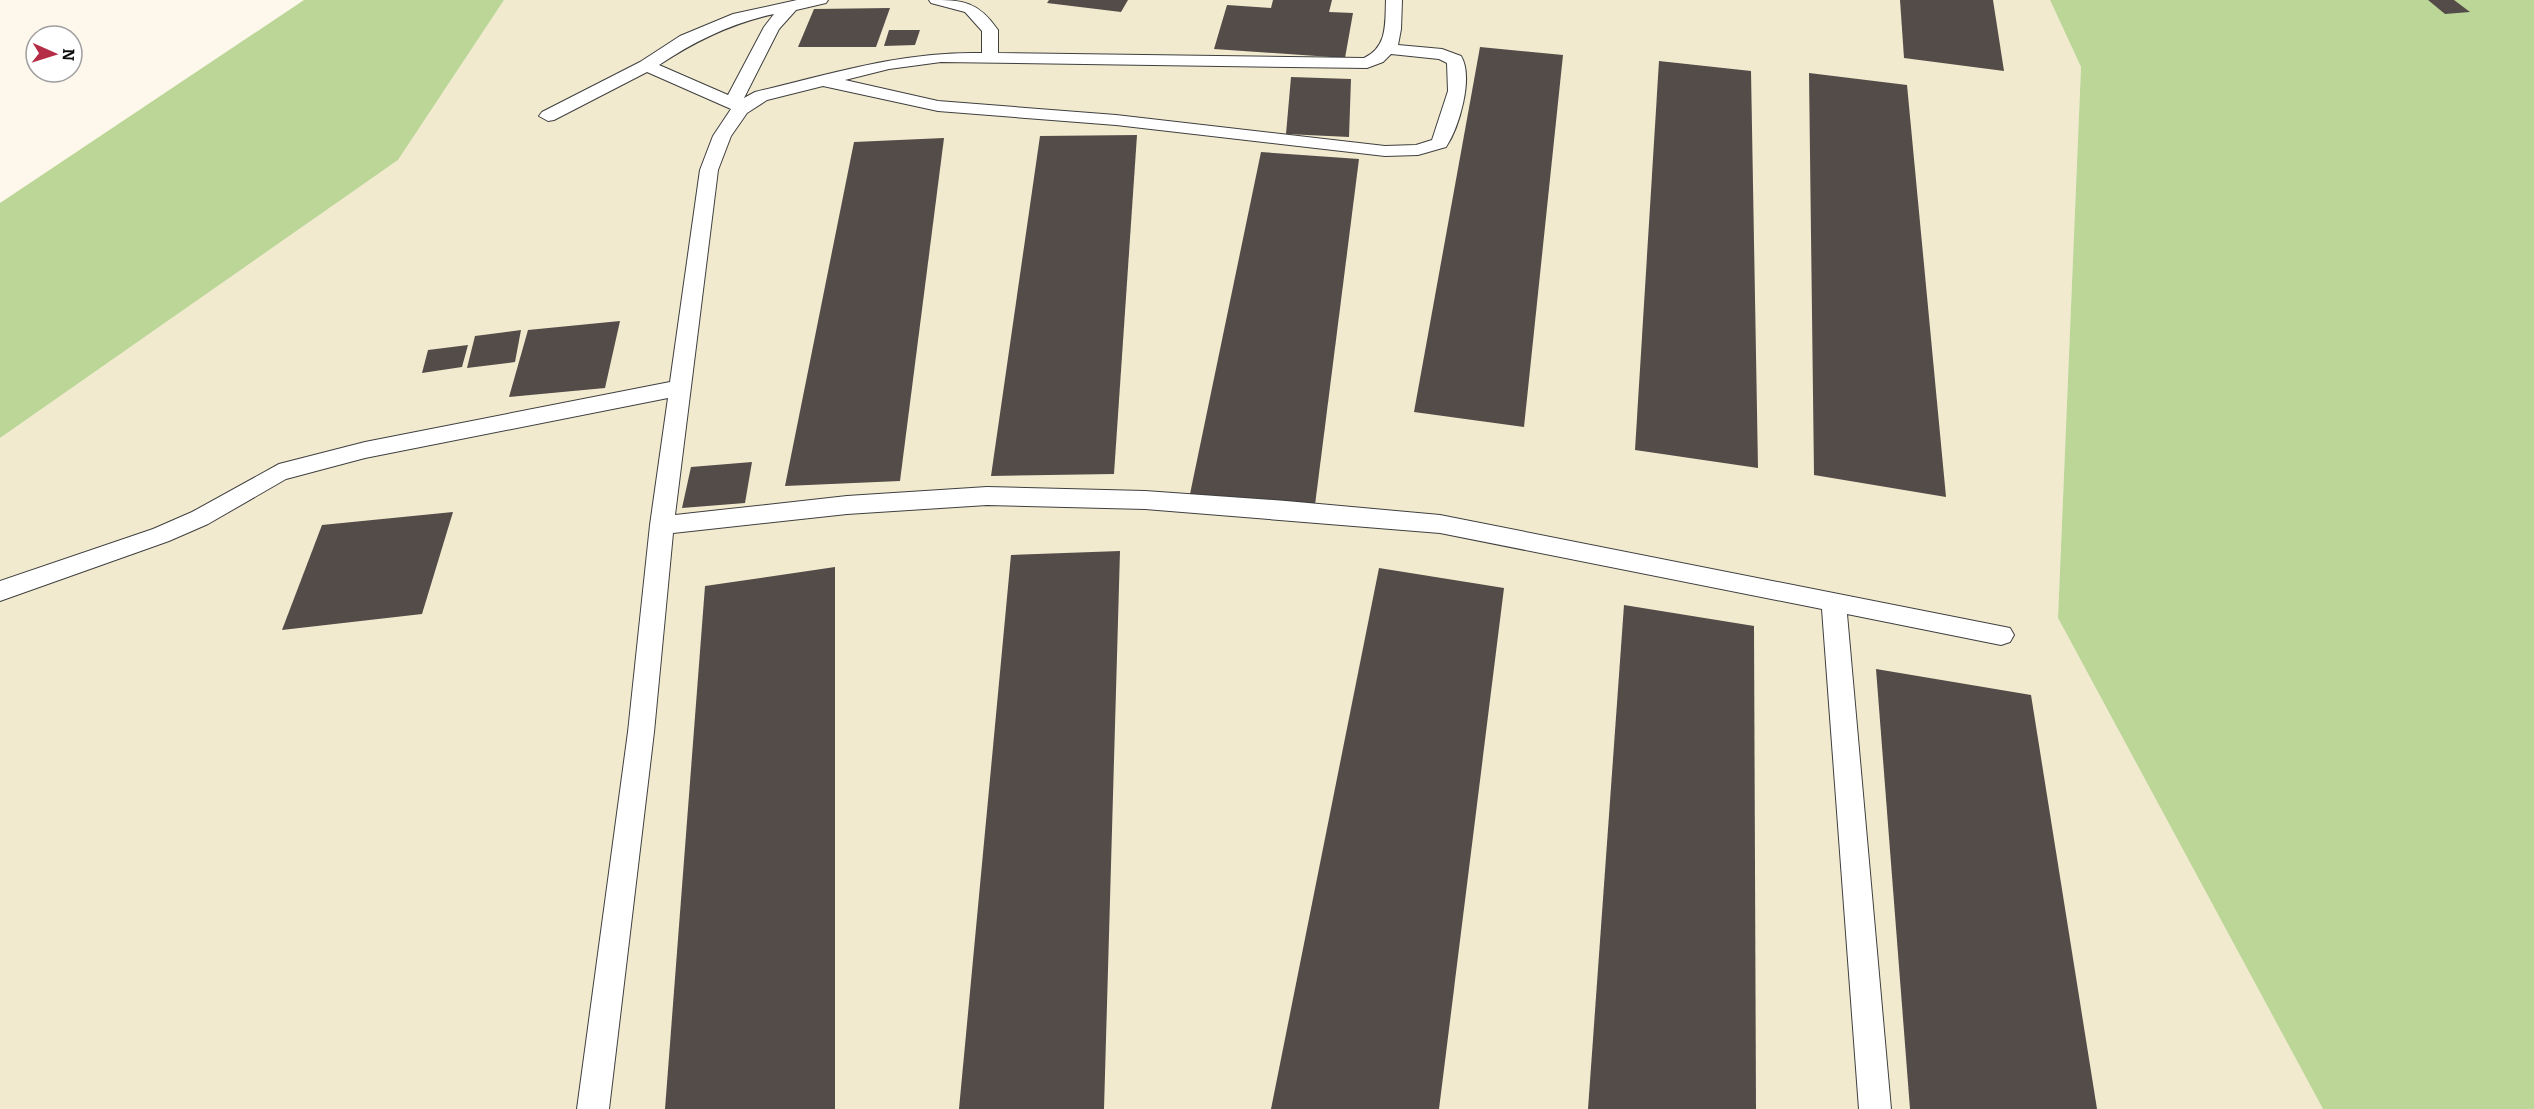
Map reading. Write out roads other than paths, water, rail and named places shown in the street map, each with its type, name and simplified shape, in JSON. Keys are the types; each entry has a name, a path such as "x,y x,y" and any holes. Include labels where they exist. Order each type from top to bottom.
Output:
{"lane":[{"path":"548,116 646,66 686,40 739,17 820,0"},
{"path":"937,0 971,9 990,30 990,57"},
{"path":"646,66 737,105 761,96 909,60 990,57 1367,63 1379,59 1389,49 1394,0"},
{"path":"593,1109 641,732 662,525 709,170 725,127 772,27 791,6"},
{"path":"824,80 938,106 1116,120 1385,151 1418,150 1440,143 1451,120 1458,69 1455,60 1442,54 1389,49"},
{"path":"0,591 161,536 200,518 279,472 365,450 680,388"},
{"path":"662,525 847,505 987,496 1157,501 1440,524 2001,634"},
{"path":"1834,602 1875,1109"}]}
